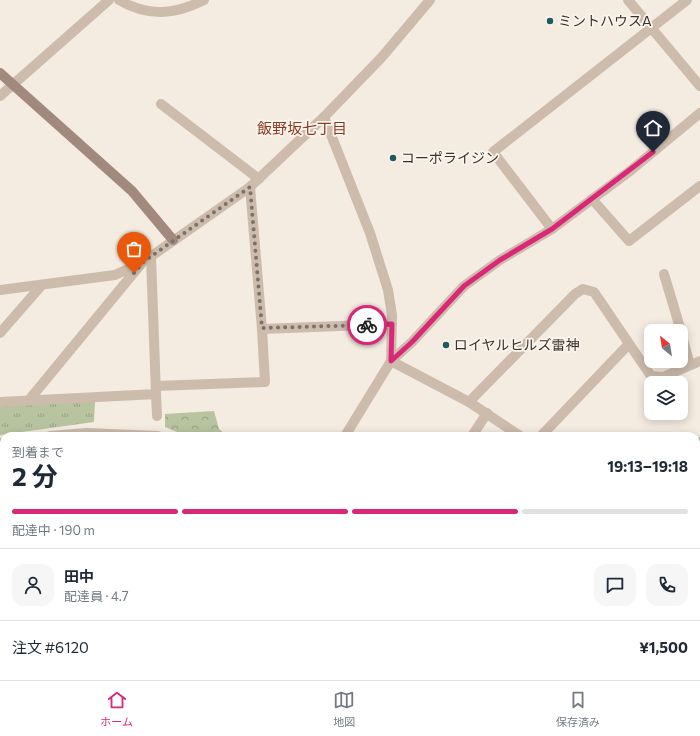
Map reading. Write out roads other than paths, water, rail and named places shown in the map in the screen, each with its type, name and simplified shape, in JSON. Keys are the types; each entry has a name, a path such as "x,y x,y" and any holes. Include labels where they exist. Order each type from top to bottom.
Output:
{"street":[{"path":"0,96 109,0"},
{"path":"119,0 134,9 158,13 190,7 204,0"},
{"path":"0,290 41,286 115,275 147,259 250,187 259,179 324,117 382,57 430,0"},
{"path":"628,0 700,86"},
{"path":"552,229 493,152 650,27 687,0"},
{"path":"0,73 132,191 173,240"},
{"path":"161,104 259,179"},
{"path":"347,432 391,361 412,342 464,286 500,260 552,229 630,171 700,113"},
{"path":"324,117 370,233 388,290 392,324 391,361"},
{"path":"592,199 629,241 700,186"},
{"path":"0,402 265,382 250,187"},
{"path":"147,259 157,416"},
{"path":"29,400 147,259"},
{"path":"664,274 679,324"},
{"path":"0,333 41,286"},
{"path":"469,402 575,294 584,289 594,292 628,345 651,376 663,377 695,363 688,347"},
{"path":"262,328 392,324"},
{"path":"545,432 628,345"},
{"path":"391,361 469,402 514,432"},
{"path":"474,432 486,413"}],"place":[{"name":"ミントハウスA","path":"550,21"},
{"name":"コーポライジン","path":"393,158"},
{"name":"ロイヤルヒルズ雷神","path":"446,345"}],"district":[{"name":"飯野坂七丁目","path":"302,129"}]}
